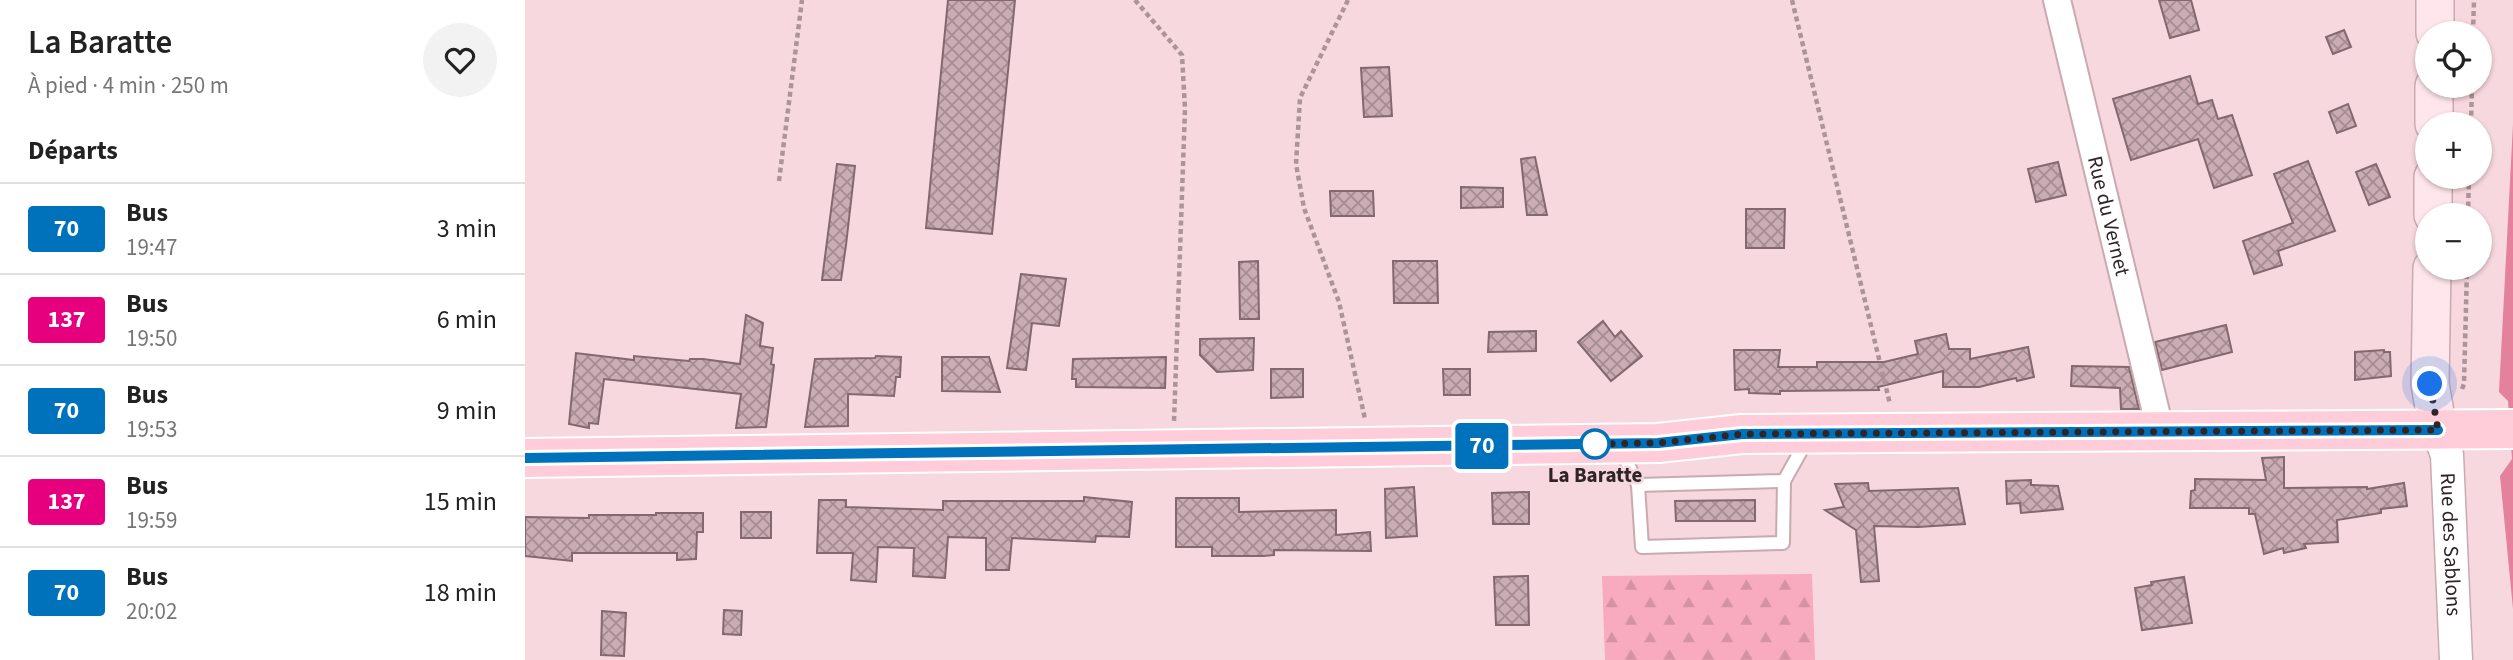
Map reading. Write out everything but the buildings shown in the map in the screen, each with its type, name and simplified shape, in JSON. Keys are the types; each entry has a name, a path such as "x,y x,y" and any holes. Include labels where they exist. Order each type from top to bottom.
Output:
{"main road":[{"path":"2435,0 2435,21"},
{"path":"2432,280 2430,384 2438,430"},
{"path":"525,458 1618,444 1658,443 1742,434 2496,429"}],"street":[{"name":"Rue du Vernet","path":"2057,0 2161,433"},
{"name":"Rue des Sablons","path":"2438,430 2447,455 2456,660"}],"lane":[{"path":"1618,444 1638,485 1642,547 1783,543 1784,481 1811,434"},
{"path":"1638,485 1784,481"}],"path":[{"path":"779,181 802,0"},
{"path":"1135,0 1182,55 1185,109 1173,450"},
{"path":"1348,0 1300,98 1296,164 1304,208 1339,302 1359,382 1370,448"},
{"path":"1791,0 1898,434"},
{"path":"2473,21 2474,0"}],"green space":[{"path":"1812,574 1815,660 1605,660 1602,576"}],"shaded area":[{"path":"2513,124 2513,609 2500,476 2512,459 2508,401 2499,392"}],"bus line":[{"name":"70","path":"525,458 1658,443 1742,434 2438,430"}],"place":[{"name":"La Baratte","path":"1595,444"}],"route":[{"path":"1595,444 1591,444 1658,443 1742,434 2438,430 2430,384"}]}
